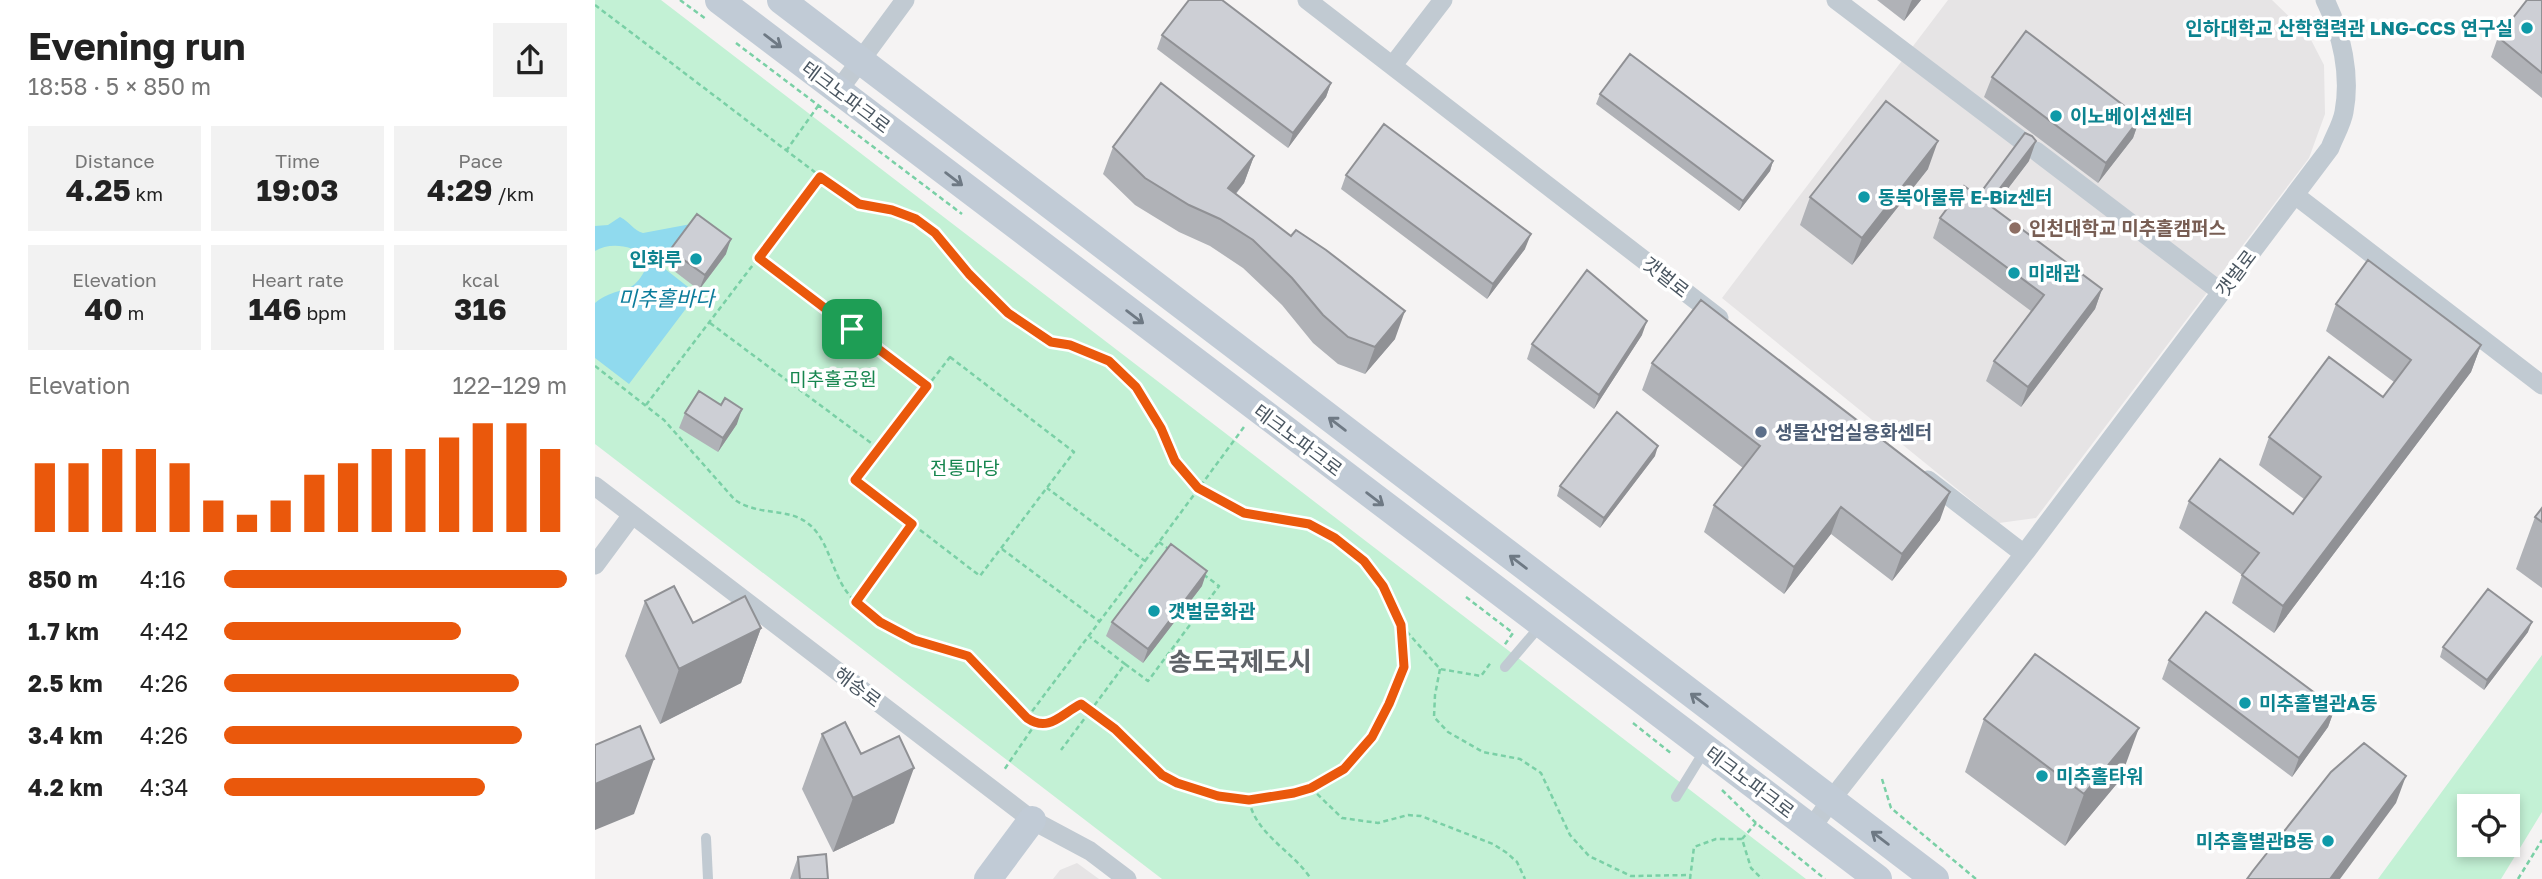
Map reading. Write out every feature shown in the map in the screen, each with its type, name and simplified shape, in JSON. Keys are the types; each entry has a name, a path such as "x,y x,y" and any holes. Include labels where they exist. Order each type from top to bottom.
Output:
{"street":[{"name":"테크노파크로","path":"719,0 828,99 1542,625 1878,879"},
{"name":"테크노파크로","path":"781,0 1935,879"},
{"path":"828,99 862,61 905,0"},
{"name":"갯벌로","path":"1307,0 1730,327"},
{"path":"1393,65 1443,0"},
{"path":"1836,0 2221,292"},
{"name":"갯벌로","path":"1811,829 2024,554 2330,148 2344,114 2344,57 2337,28 2325,0"},
{"path":"2295,195 2542,385"},
{"path":"1915,470 2024,554"},
{"name":"해송로","path":"595,486 1032,820 1090,851 1127,879"},
{"path":"595,565 632,515"},
{"path":"988,879 1032,820"}],"lane":[{"path":"1505,667 1542,625"},
{"path":"1676,797 1706,749"},
{"path":"706,838 708,879"}],"path":[{"path":"595,5 859,204 892,210 916,219 935,233 969,274 1008,313 1051,342 1070,345 1109,361 1136,387 1161,428 1175,461 1198,488 1244,513 1309,524 1335,538 1364,561 1383,586 1401,625 1440,669 1481,676"},
{"path":"786,151 828,99"},
{"path":"646,405 820,177"},
{"path":"759,258 927,386"},
{"path":"710,322 879,449"},
{"path":"950,357 1074,452 980,576 855,480 927,386 950,357"},
{"path":"595,366 664,420 735,500 761,512 795,516 814,529 837,578 856,602 880,622 914,640 968,656 1027,718 1036,723 1051,723 1081,704 1162,775 1197,790 1249,800 1311,788 1344,769 1372,737 1404,667 1401,625"},
{"path":"1027,718 1090,637 1244,426"},
{"path":"1047,488 1145,561"},
{"path":"856,602 912,524"},
{"path":"1159,542 1179,557"},
{"path":"1001,548 1100,622"},
{"path":"1090,637 1148,681 1219,586 1199,572"},
{"path":"1061,750 1125,664"},
{"path":"1440,669 1434,717 1448,732 1483,752 1520,759 1541,774 1570,835 1589,856 1632,876 1691,877 1694,847 1716,839 1742,839 1756,823"},
{"path":"1004,770 1036,723"},
{"path":"1882,779 1891,808 1976,879"},
{"path":"1311,788 1342,818 1378,823 1408,815 1420,816 1493,844 1517,862 1525,879"},
{"path":"1720,788 1756,823 1822,878"},
{"path":"1249,800 1261,826 1311,879"},
{"path":"1742,839 1751,868 1762,879"},
{"path":"2518,879 2542,840"}],"shaded area":[{"name":"인천대학교 미추홀캠퍼스","path":"1948,0 2272,0 2309,36 2324,65 2325,114 2309,158 2036,518 1999,523 1722,298"},
{"path":"1077,863 1099,879 1053,879 1060,870"}],"green space":[{"name":"미추홀공원","path":"595,0 661,0 1806,879 1162,879 595,444"},
{"path":"2542,655 2542,812 2520,848 2520,794 2457,794 2457,857 2514,857 2501,879 2378,879"}],"water":[{"name":"미추홀바다","path":"620,217 643,233 691,224 660,265 697,294 629,384 595,358 595,303 632,286 650,260 638,251 624,246 609,246 595,251 595,226 608,225"}],"building":[{"path":"1189,0 1222,0 1331,83 1293,133 1162,35"},
{"path":"2527,0 2542,0 2542,73 2498,37"},
{"path":"2026,31 2140,118 2106,163 1992,77"},
{"path":"1630,54 1773,161 1743,201 1600,94"},
{"path":"1161,83 1254,156 1228,188 1291,236 1296,230 1326,250 1405,311 1375,347 1348,337 1323,315 1292,278 1253,240 1145,178 1113,147"},
{"name":"동북아물류 E-Biz센터","path":"1886,101 1938,141 1862,238 1810,197"},
{"path":"1384,124 1531,234 1493,284 1346,175"},
{"path":"2025,133 2036,141 1988,204 2102,289 2028,387 1994,361 2044,295 1940,218 1964,186 1978,196"},
{"path":"697,214 731,239 705,275 670,250"},
{"path":"2368,260 2481,345 2283,606 2242,575 2259,553 2189,501 2220,459 2293,514 2321,477 2269,437 2329,357 2383,397 2411,360 2336,304"},
{"path":"1587,270 1647,321 1599,395 1532,344"},
{"name":"생물산업실용화센터","path":"1701,300 1950,492 1902,554 1841,507 1794,567 1714,505 1760,446 1652,363"},
{"path":"699,391 721,405 725,398 742,409 723,438 685,413"},
{"path":"1617,412 1658,446 1604,518 1560,486"},
{"path":"2542,508 2542,522 2535,517"},
{"name":"갯벌문화관","path":"1171,544 1207,571 1148,649 1112,622"},
{"path":"674,586 693,623 745,596 761,628 679,669 645,601"},
{"path":"2488,589 2532,622 2487,680 2443,647"},
{"name":"미추홀별관A동","path":"2206,612 2335,708 2299,758 2169,660"},
{"path":"2035,654 2139,728 2084,794 1984,719"},
{"path":"845,722 861,754 899,736 914,768 853,798 822,734"},
{"path":"640,726 654,759 595,784 595,745"},
{"name":"미추홀별관B동","path":"2364,743 2406,776 2330,879 2247,879 2331,772"},
{"path":"826,854 828,879 800,879 798,857"}],"place":[{"name":"인하대학교 산학협력관 LNG-CCS 연구실","path":"2527,28"},
{"name":"이노베이션센터","path":"2056,116"},
{"name":"동북아물류 E-Biz센터","path":"1864,197"},
{"name":"인천대학교 미추홀캠퍼스","path":"2015,228"},
{"name":"인화루","path":"696,259"},
{"name":"미래관","path":"2014,273"},
{"name":"생물산업실용화센터","path":"1761,432"},
{"name":"갯벌문화관","path":"1154,611"},
{"name":"미추홀별관A동","path":"2245,703"},
{"name":"미추홀타워","path":"2042,776"},
{"name":"미추홀별관B동","path":"2328,841"}],"district":[{"name":"송도국제도시","path":"1240,662"}],"route":[{"path":"820,177 859,204 892,210 916,219 935,233 969,274 1008,313 1051,342 1070,345 1109,361 1136,387 1161,428 1175,461 1205,493 1244,513 1309,524 1335,538 1364,561 1383,586 1401,625 1404,667 1372,737 1344,769 1311,788 1249,800 1218,796 1177,783 1162,775 1115,729 1081,704 1051,723 1036,723 1027,718 968,656 956,650 914,640 868,613 856,602 912,524 855,480 927,386 852,329 759,258 820,177"}],"park label":[{"name":"전통마당","path":"965,468"}]}
